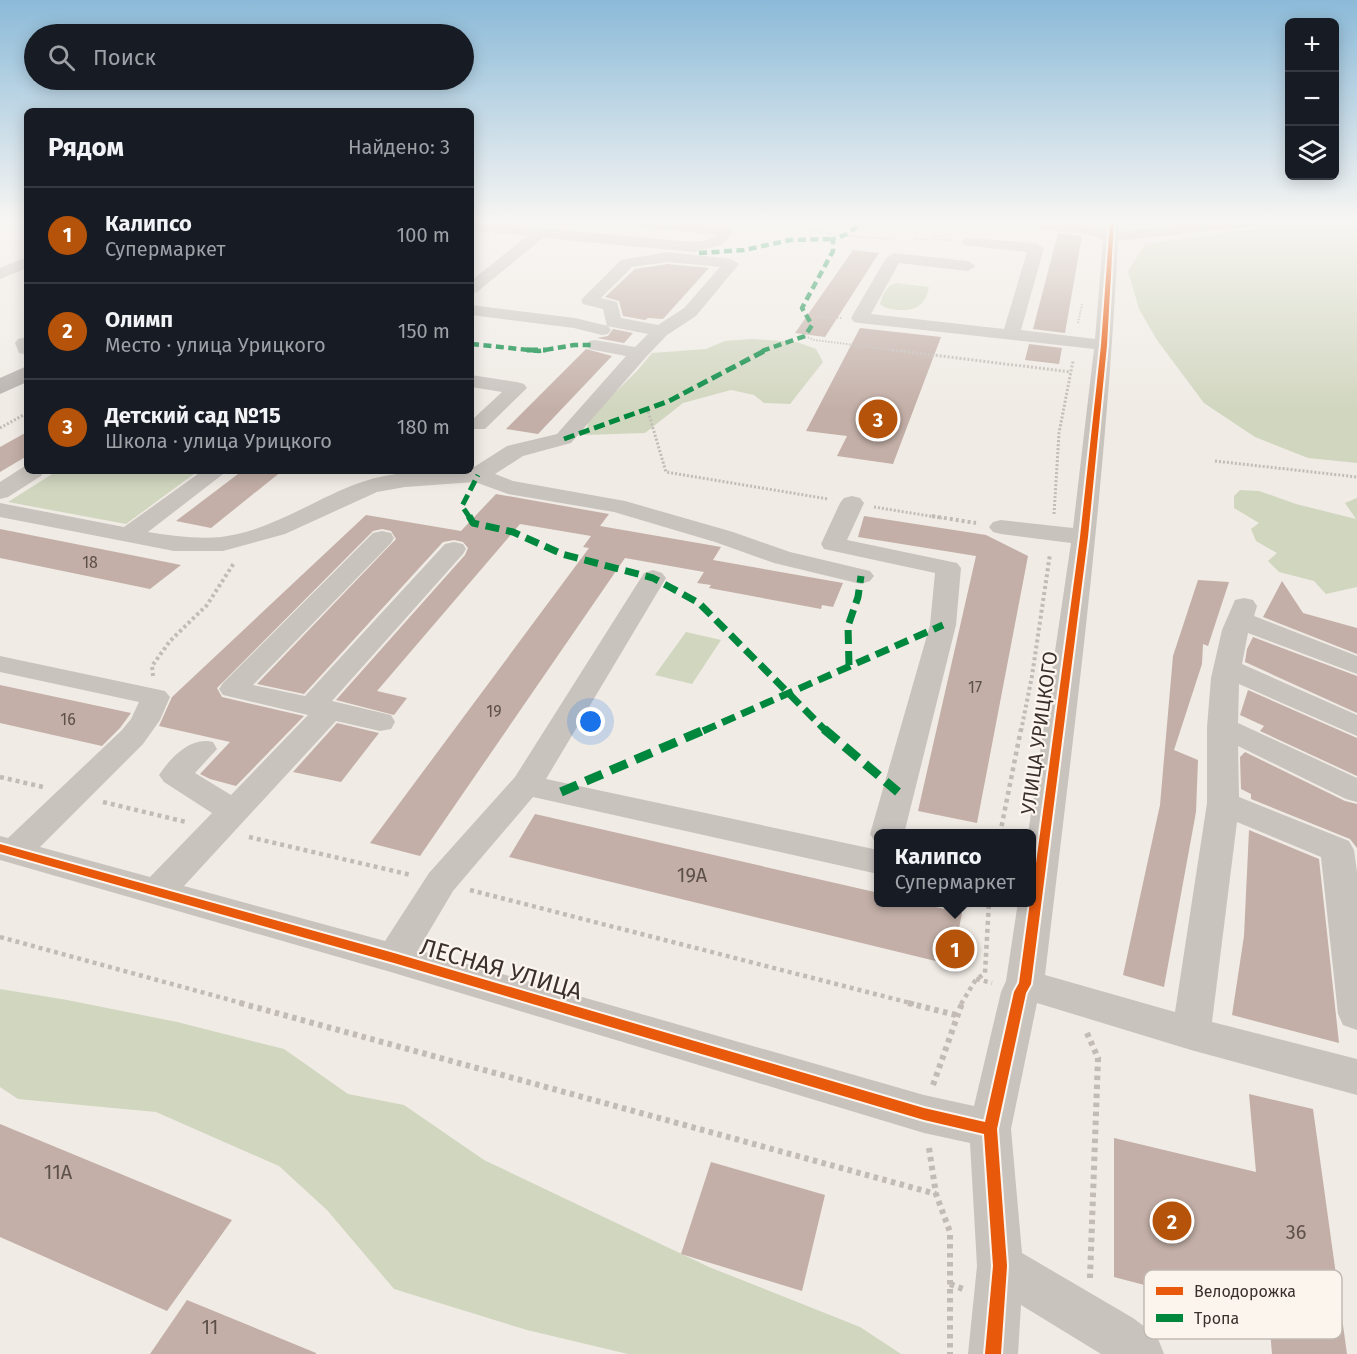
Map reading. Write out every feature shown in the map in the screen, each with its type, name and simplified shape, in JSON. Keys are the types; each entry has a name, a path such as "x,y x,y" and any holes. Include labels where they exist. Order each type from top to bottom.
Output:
{"main road":[{"path":"0,387 24,375"}],"street":[{"path":"605,284 589,300 611,306 613,322 661,331"},
{"path":"478,475 515,452 564,439 639,353 661,331 690,312 714,284"},
{"path":"879,284 860,318 1104,345"},
{"path":"1011,335 1026,284"},
{"name":"УЛИЦА УРИЦКОГО","path":"1036,879 1084,537 1104,345 1108,284"},
{"path":"474,310 575,323 599,337 639,353"},
{"path":"474,381 517,388 478,424 474,423"},
{"path":"0,492 28,474"},
{"path":"130,534 212,474"},
{"path":"308,515 323,496 353,474"},
{"path":"0,510 174,544 223,544 277,530 370,487 405,480 478,475 508,487 617,507 724,537 783,558 861,576"},
{"path":"852,503 833,544 948,568 943,625 887,829"},
{"path":"1001,527 1084,537"},
{"path":"380,722 233,688 382,538"},
{"path":"158,891 225,820 454,549"},
{"path":"394,958 441,882 526,785 653,578"},
{"path":"1191,1033 1223,803 1222,728 1227,668 1241,613 1282,637 1357,666"},
{"path":"1282,637 1357,651"},
{"path":"0,664 155,697 150,713 135,736 73,794 7,850"},
{"path":"1227,668 1357,726"},
{"path":"1222,728 1357,791"},
{"path":"202,749 176,775 225,820"},
{"path":"526,785 874,861"},
{"path":"1223,803 1337,850 1357,1014"},
{"name":"ЛЕСНАЯ УЛИЦА","path":"7,850 394,958 924,1114 990,1129"},
{"name":"УЛИЦА УРИЦКОГО","path":"993,1354 1000,1266 990,1129 1022,988 1032,907"},
{"path":"1022,988 1357,1077"},
{"path":"1000,1266 1116,1335 1139,1354"}],"path":[{"path":"807,317 860,318"},
{"path":"805,336 814,340 1071,372"},
{"path":"647,408 666,472 1001,527"},
{"path":"0,428 24,415"},
{"path":"1215,461 1357,477"},
{"path":"155,697 152,666 171,641 207,605 233,564 277,530"},
{"path":"0,777 73,794 225,820 441,882 956,1015"},
{"path":"0,937 936,1194"},
{"path":"976,979 1022,988"},
{"path":"1083,1026 1098,1058 1090,1290 1086,1317"}],"green space":[{"path":"893,284 929,287 919,306 905,310 886,308 880,304 888,288"},
{"path":"1132,284 1357,284 1357,463 1308,458 1255,437 1204,403 1157,340 1139,309"},
{"path":"752,339 797,342 816,349 823,362 790,404 764,403 754,395 731,390 683,403 645,433 584,435 591,416 652,353 706,349 725,341"},
{"path":"52,474 194,474 126,524 8,502"},
{"path":"1240,490 1259,491 1296,504 1356,519 1345,503 1357,498 1357,587 1326,594 1314,581 1279,572 1268,561 1277,553 1256,541 1251,529 1259,523 1234,508 1234,496"},
{"path":"686,632 721,640 692,684 655,675"},
{"path":"0,989 177,1022 284,1049 348,1094 404,1105 484,1160 709,1267 860,1327 901,1354 628,1354 527,1330 394,1289 327,1210 279,1166 156,1112 18,1099 0,1087"}],"building":[{"path":"619,284 694,284 663,319 648,318 645,320 623,316 619,301 605,297"},
{"path":"829,284 859,284 825,337 795,333"},
{"path":"1045,284 1074,284 1065,333 1033,329"},
{"path":"860,328 941,337 893,464 837,456 847,436 806,431"},
{"path":"613,329 633,333 624,343 597,338 608,336"},
{"path":"1029,344 1062,348 1059,364 1025,360"},
{"path":"586,349 612,356 538,434 506,429"},
{"path":"24,434 24,458 0,472 0,447"},
{"path":"238,474 278,474 211,528 176,521"},
{"path":"496,494 609,514 600,526 721,547 713,560 843,583 833,607 822,605 821,609 709,588 711,585 697,583 704,572 625,558 420,856 370,843 589,548 583,547 591,536 520,524 377,691 407,698 394,715 336,700 465,555 468,548 463,542 454,540 443,542 304,694 257,684 396,539 391,531 382,529 373,531 217,688 222,697 304,716 236,786 200,774 230,742 159,726 172,697 366,515 461,531"},
{"path":"864,516 986,535 1028,556 977,823 918,811 976,556 858,537"},
{"path":"0,529 181,565 150,589 0,558"},
{"path":"1198,580 1229,582 1208,646 1203,644 1202,664 1174,750 1198,760 1196,812 1164,987 1123,975 1160,805 1173,656"},
{"path":"1282,581 1303,613 1357,628 1357,654 1263,617"},
{"path":"1253,637 1357,676 1357,713 1245,662 1247,649"},
{"path":"0,685 131,713 102,746 0,723"},
{"path":"1248,690 1357,738 1357,776 1260,731 1264,726 1240,715"},
{"path":"337,723 379,733 341,782 293,772"},
{"path":"1245,752 1345,801 1357,804 1357,848 1350,839 1251,799 1251,794 1241,789 1240,757"},
{"path":"535,814 874,892 874,907 936,907 962,913 952,965 509,857"},
{"path":"1249,830 1319,859 1339,1043 1232,1015 1244,936"},
{"path":"1249,1094 1313,1109 1335,1270 1144,1270 1144,1285 1114,1277 1114,1138 1256,1172"},
{"path":"0,1124 232,1220 167,1311 0,1237"},
{"path":"711,1162 825,1195 802,1291 681,1254"},
{"path":"187,1300 316,1353 316,1354 150,1354"},
{"path":"1342,1318 1347,1354 1272,1354 1271,1339 1342,1339"}],"marked path":[{"path":"564,439 669,401 762,351 805,336 812,325 802,308 815,284"},
{"path":"474,344 539,351 574,345 595,345"},
{"path":"478,475 462,506 473,523 513,532 562,554 653,578 699,603 828,733 898,792"},
{"path":"849,665 848,626 858,597 861,576"},
{"path":"561,792 943,625"}],"cycle path":[{"path":"1036,901 1084,537 1104,345 1108,284"},
{"path":"0,848 394,958 924,1114 990,1129"},
{"path":"993,1354 1000,1266 990,1129 1020,992 1025,984 1035,907"}],"place":[{"name":"Детский сад №15","path":"878,419"},
{"name":"Калипсо","path":"955,949"},
{"name":"Олимп","path":"1172,1221"}]}
